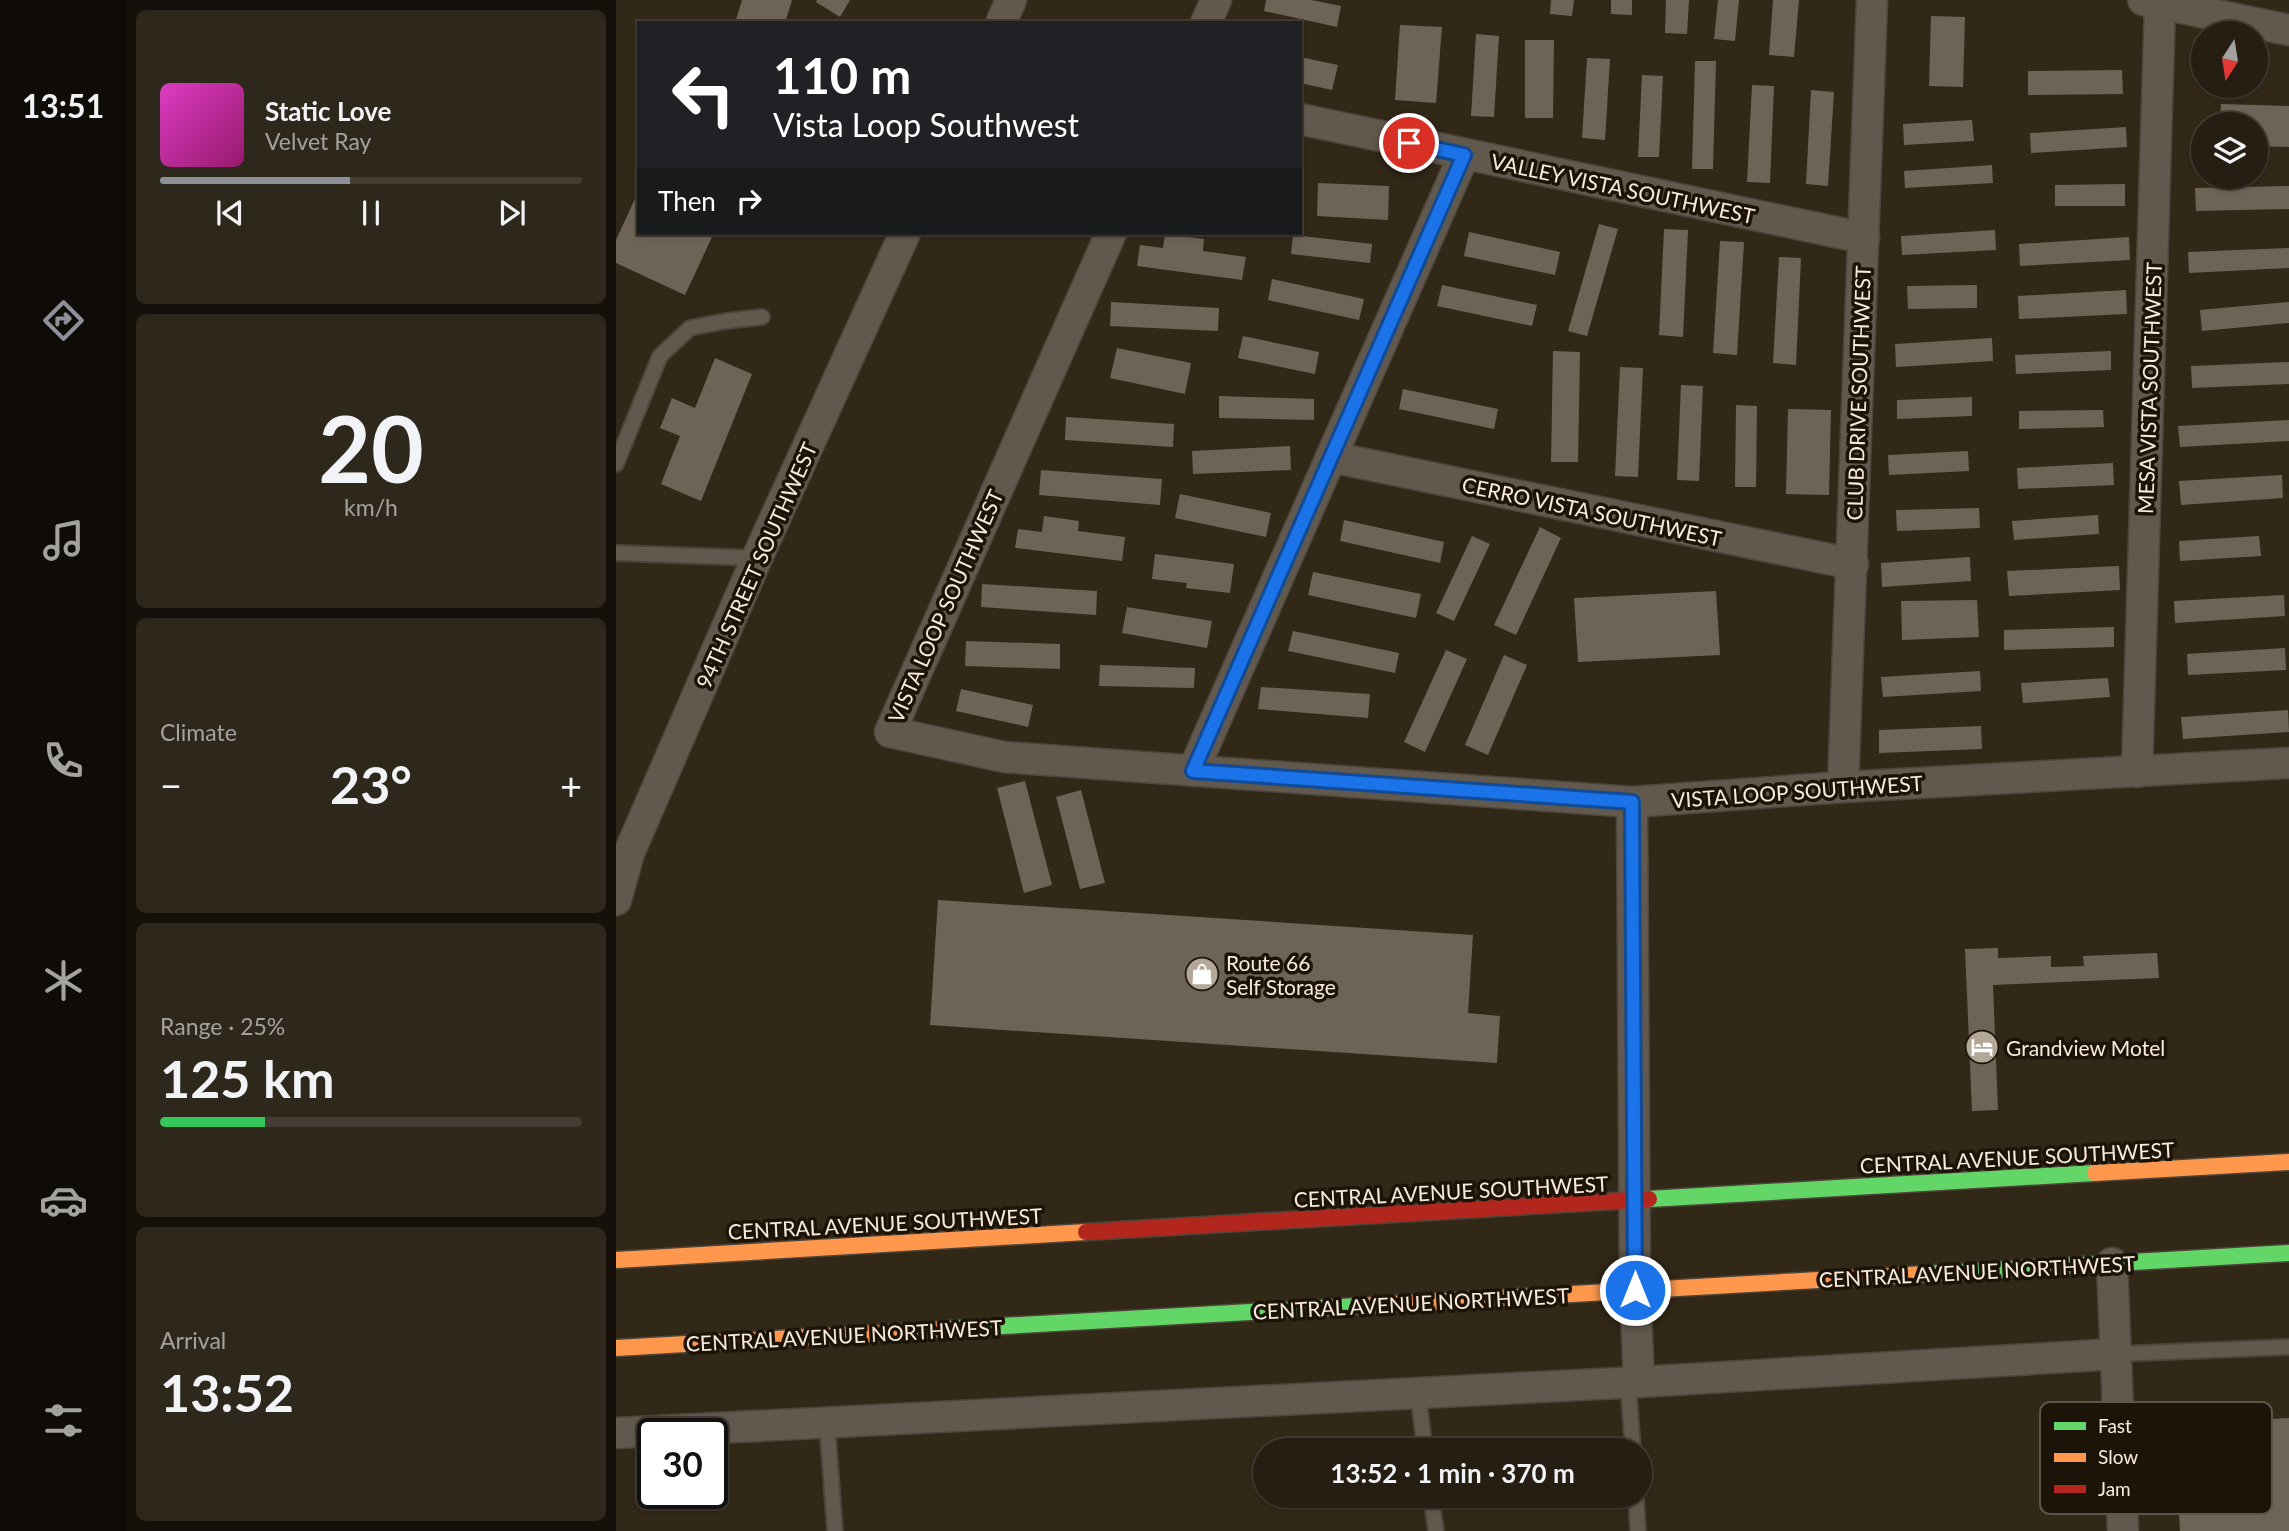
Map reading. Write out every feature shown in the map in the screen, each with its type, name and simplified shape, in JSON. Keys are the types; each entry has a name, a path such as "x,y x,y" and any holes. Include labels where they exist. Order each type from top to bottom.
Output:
{"main road":[{"name":"CENTRAL AVENUE SOUTHWEST","path":"616,1260 2289,1162"},
{"name":"CENTRAL AVENUE NORTHWEST","path":"616,1348 2289,1253"}],"street":[{"path":"1002,21 1011,0"},
{"path":"1207,21 1216,0"},
{"name":"CLUB DRIVE SOUTHWEST","path":"1843,787 1872,0"},
{"path":"2152,2 2289,30"},
{"name":"MESA VISTA SOUTHWEST","path":"2137,772 2152,2"},
{"name":"VALLEY VISTA SOUTHWEST","path":"1302,119 1864,238"},
{"path":"1193,771 1464,155"},
{"name":"94TH STREET SOUTHWEST","path":"616,900 629,853 757,558 904,235"},
{"name":"VISTA LOOP SOUTHWEST","path":"1110,235 890,732 1004,757 1632,802 1843,787 2289,763"},
{"name":"CERRO VISTA SOUTHWEST","path":"1331,457 1853,564"},
{"path":"1632,802 1635,1201 1633,1382"},
{"path":"2112,1263 2119,1402"},
{"path":"616,1433 1633,1382 2117,1354"}],"lane":[{"path":"616,464 660,356 690,328 762,317"},
{"path":"616,553 757,558"},
{"path":"2117,1354 2289,1347"},
{"path":"1633,1382 1633,1438"},
{"path":"1418,1393 1423,1438"},
{"path":"827,1422 835,1531"},
{"path":"1433,1508 1436,1531"},
{"path":"1637,1508 1638,1531"}],"building":[{"path":"742,0 792,0 786,21 736,21"},
{"path":"850,0 840,17 816,2"},
{"path":"1266,0 1311,0 1341,6 1337,27 1264,11"},
{"path":"1551,0 1574,0 1572,16 1550,14"},
{"path":"1611,0 1632,0 1632,15 1611,14"},
{"path":"1666,0 1689,0 1687,34 1665,33"},
{"path":"1718,0 1739,0 1735,41 1714,39"},
{"path":"1773,0 1799,0 1794,57 1769,55"},
{"path":"1931,16 1965,17 1963,87 1929,86"},
{"path":"1400,25 1442,27 1436,103 1395,100"},
{"path":"1476,34 1499,36 1494,117 1471,116"},
{"path":"1525,40 1554,40 1553,118 1525,118"},
{"path":"1302,57 1338,65 1332,90 1302,83"},
{"path":"1587,58 1610,59 1605,140 1582,138"},
{"path":"1695,61 1716,61 1713,169 1692,169"},
{"path":"2122,70 2123,94 2028,95 2028,71"},
{"path":"1642,75 1663,76 1659,157 1638,157"},
{"path":"1752,85 1774,86 1770,183 1747,182"},
{"path":"1811,90 1834,92 1828,186 1806,184"},
{"path":"2221,104 2289,106 2289,147 2268,146 2268,112 2221,112"},
{"path":"1972,120 1974,141 1904,145 1903,124"},
{"path":"2126,127 2127,147 2031,153 2030,133"},
{"path":"1992,165 1993,183 1905,188 1904,171"},
{"path":"1318,183 1389,186 1388,220 1317,216"},
{"path":"2125,184 2125,206 2055,206 2055,185"},
{"path":"2268,186 2289,186 2289,209 2196,211 2195,189 2268,189"},
{"path":"637,194 637,235 712,237 685,295 616,263 616,240"},
{"path":"1599,224 1618,229 1587,336 1568,331"},
{"path":"1664,229 1688,230 1683,337 1659,335"},
{"path":"1995,230 1996,250 1902,255 1901,236"},
{"path":"1469,232 1560,252 1555,275 1464,256"},
{"path":"1165,235 1204,239 1203,251 1246,257 1242,280 1137,266 1140,245 1163,248"},
{"path":"1293,235 1372,244 1370,263 1291,254"},
{"path":"2129,237 2130,260 2020,266 2019,244"},
{"path":"1720,241 1744,242 1737,355 1713,353"},
{"path":"2289,248 2289,268 2189,273 2188,252"},
{"path":"1779,257 1801,258 1796,365 1773,363"},
{"path":"1272,279 1364,299 1359,320 1268,300"},
{"path":"1442,285 1537,305 1532,326 1437,306"},
{"path":"1977,285 1977,308 1908,309 1907,286"},
{"path":"2126,290 2127,314 2019,319 2018,296"},
{"path":"1111,302 1219,308 1218,331 1110,326"},
{"path":"2289,302 2289,323 2202,331 2200,310"},
{"path":"1243,336 1319,352 1315,374 1238,358"},
{"path":"1992,338 1993,361 1896,367 1895,344"},
{"path":"1117,348 1191,363 1185,394 1110,378"},
{"path":"1553,351 1580,352 1578,462 1551,462"},
{"path":"2111,351 2111,370 2016,374 2015,355"},
{"path":"715,358 752,374 701,501 661,484 680,436 660,428 672,398 695,408"},
{"path":"2289,362 2289,384 2192,388 2191,366"},
{"path":"1620,367 1643,368 1638,477 1615,476"},
{"path":"1681,385 1703,386 1699,481 1677,480"},
{"path":"1403,389 1498,409 1494,429 1399,409"},
{"path":"1219,396 1314,399 1314,420 1219,418"},
{"path":"1972,397 1972,416 1897,419 1897,400"},
{"path":"1736,405 1757,406 1756,487 1735,487"},
{"path":"1788,409 1831,410 1829,495 1786,494"},
{"path":"2103,410 2104,427 2019,429 2019,411"},
{"path":"1066,417 1174,424 1173,447 1065,440"},
{"path":"2289,420 2289,441 2180,447 2178,426"},
{"path":"1290,446 1291,470 1193,474 1192,451"},
{"path":"1968,451 1969,471 1889,475 1888,455"},
{"path":"2113,463 2114,485 2018,489 2017,468"},
{"path":"1041,470 1162,479 1160,505 1039,495"},
{"path":"2282,475 2283,498 2181,505 2179,481"},
{"path":"1180,494 1271,513 1266,537 1175,518"},
{"path":"1979,508 1980,528 1897,531 1896,510"},
{"path":"2098,515 2099,534 2014,540 2012,521"},
{"path":"1044,516 1079,521 1078,531 1125,537 1122,561 1015,548 1018,529 1042,532"},
{"path":"1344,520 1444,542 1440,563 1340,541"},
{"path":"1540,527 1561,538 1516,635 1494,625"},
{"path":"1472,536 1490,544 1454,621 1436,613"},
{"path":"2259,536 2261,556 2180,561 2179,541"},
{"path":"1155,554 1234,564 1230,593 1186,588 1187,583 1152,579"},
{"path":"1970,557 1971,581 1882,587 1881,563"},
{"path":"2119,566 2120,590 2009,596 2007,571"},
{"path":"1313,572 1421,594 1416,618 1308,595"},
{"path":"982,584 1097,591 1096,615 981,607"},
{"path":"1716,591 1720,655 1578,662 1574,598"},
{"path":"2284,595 2285,616 2175,623 2174,601"},
{"path":"1977,600 1979,637 1902,640 1901,601"},
{"path":"1127,607 1212,621 1207,648 1122,633"},
{"path":"2114,627 2114,647 2004,650 2004,630"},
{"path":"1293,631 1399,653 1395,673 1288,651"},
{"path":"966,641 1060,644 1060,669 965,666"},
{"path":"2285,648 2286,670 2188,675 2187,654"},
{"path":"1446,650 1467,659 1425,752 1404,742"},
{"path":"1504,655 1527,665 1488,755 1465,745"},
{"path":"1100,665 1195,668 1194,688 1099,686"},
{"path":"1980,671 1981,691 1883,697 1881,677"},
{"path":"2108,678 2110,697 2023,703 2021,683"},
{"path":"1261,687 1370,694 1368,718 1258,709"},
{"path":"961,689 1033,705 1028,727 956,711"},
{"path":"2288,710 2289,732 2183,739 2181,717"},
{"path":"1981,726 1982,749 1879,753 1879,730"},
{"path":"1025,781 1052,885 1024,893 997,788"},
{"path":"1081,790 1105,883 1080,889 1056,797"},
{"name":"Route 66 Self Storage","path":"938,900 1473,935 1468,1013 1500,1016 1497,1063 930,1025"},
{"name":"Grandview Motel","path":"1998,948 1998,958 2051,956 2051,967 2084,966 2083,956 2157,953 2159,978 1993,985 1998,1110 1972,1111 1965,949"},
{"path":"2289,1418 2289,1531 2180,1531 2179,1514 2272,1514 2272,1419"}],"traffic: fast":[{"path":"1649,1199 2095,1173"},
{"path":"1926,1274 2289,1253"},
{"path":"949,1329 1358,1306"}],"traffic: slow":[{"path":"2095,1173 2289,1162"},
{"path":"616,1260 1086,1232"},
{"path":"1358,1306 1926,1274"},
{"path":"616,1348 949,1329"}],"traffic: jam":[{"path":"1086,1232 1649,1199"}],"place":[{"name":"Route 66 Self Storage","path":"1202,974"},
{"name":"Grandview Motel","path":"1982,1047"}],"route":[{"path":"1409,143 1464,155 1193,771 1632,802 1635,1290"}]}
